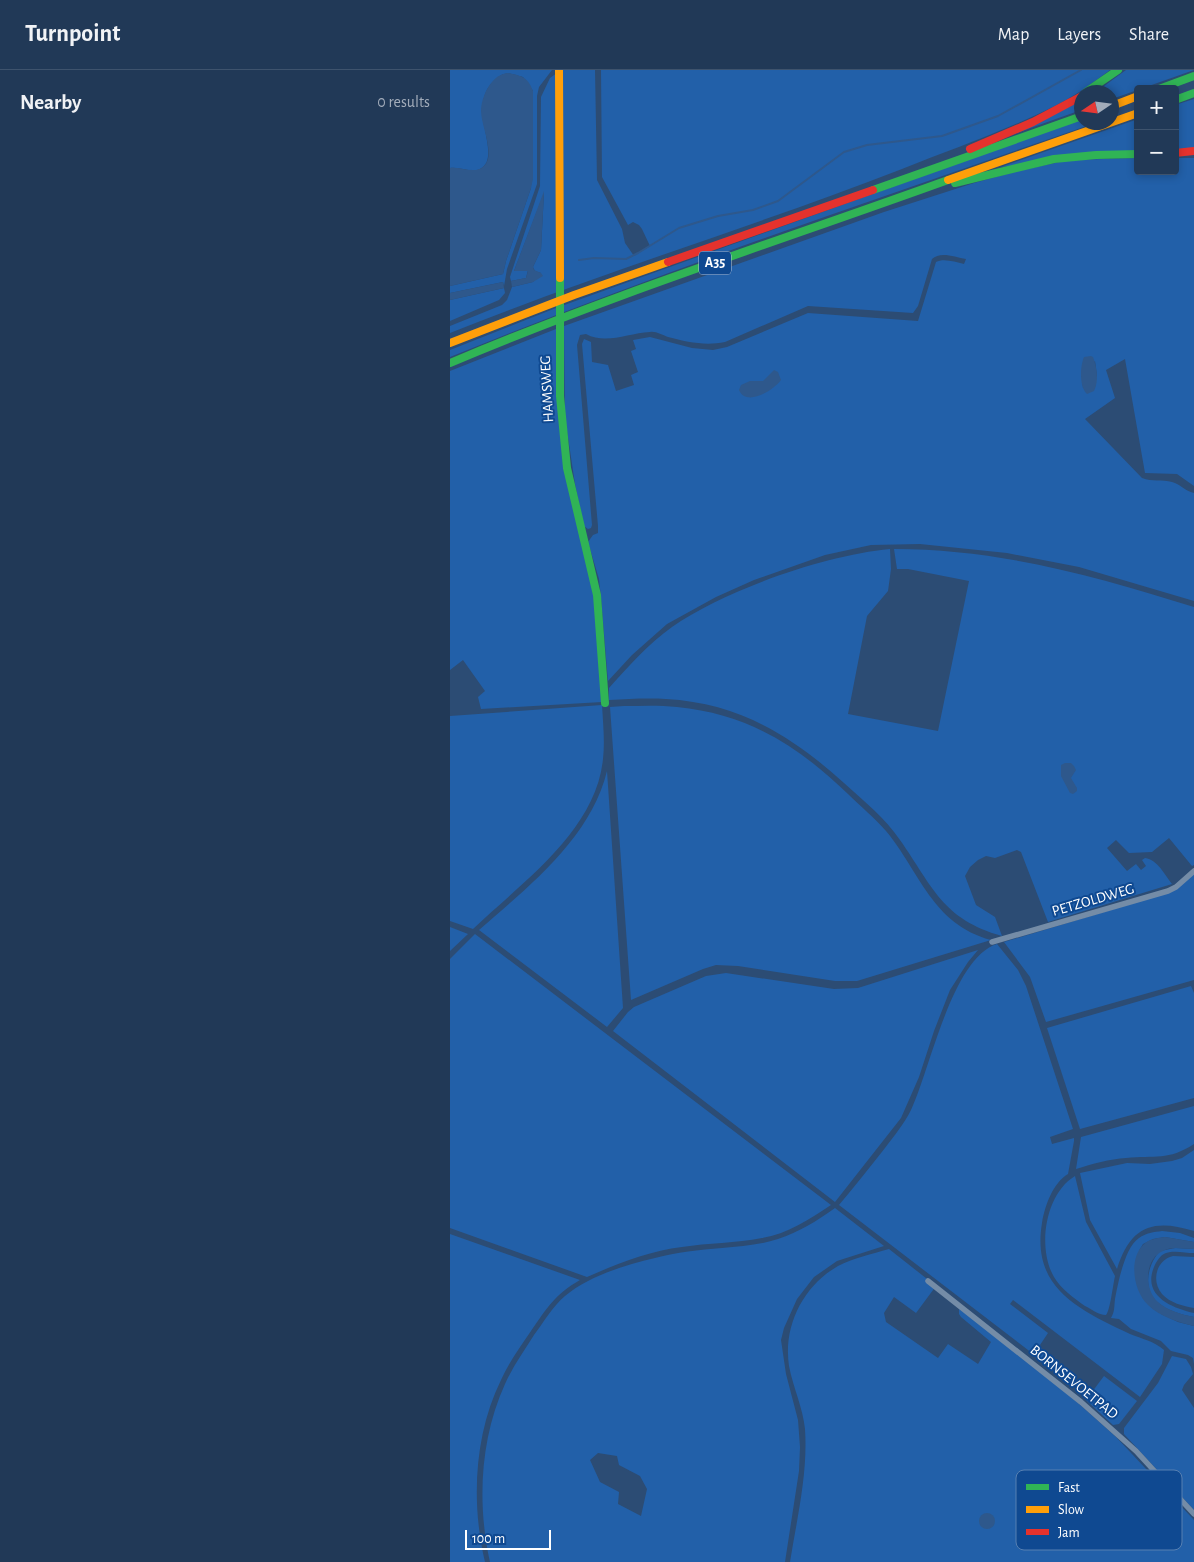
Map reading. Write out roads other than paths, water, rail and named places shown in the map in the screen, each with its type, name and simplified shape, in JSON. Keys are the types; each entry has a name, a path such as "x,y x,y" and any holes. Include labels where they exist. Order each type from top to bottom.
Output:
{"main road":[{"name":"HAMSWEG","path":"559,70 558,340 560,396 567,468 597,595 606,703"},
{"path":"1096,85 1118,70"},
{"path":"1170,85 1194,76"},
{"path":"1179,99 1194,93"},
{"path":"1119,103 1134,98"},
{"name":"A35","path":"925,171 989,140 1033,122 1074,100"},
{"name":"A35","path":"450,363 516,335 1134,114"},
{"name":"A35","path":"450,343 574,295 1074,119"},
{"path":"1179,153 1194,151"},
{"name":"A35","path":"923,189 974,180 1024,165 1054,159 1096,154 1134,154"}],"street":[{"name":"PETZOLDWEG","path":"992,942 1168,891 1176,887 1194,871"},
{"name":"BORNSEVOETPAD","path":"928,1281 1081,1402 1136,1451 1153,1470"},
{"name":"BORNSEVOETPAD","path":"1182,1501 1194,1514"}],"waterway":[{"path":"579,260 594,258 626,259 679,228 718,216 753,210 778,201 844,152 867,145 942,136 998,116 1081,70"}]}
